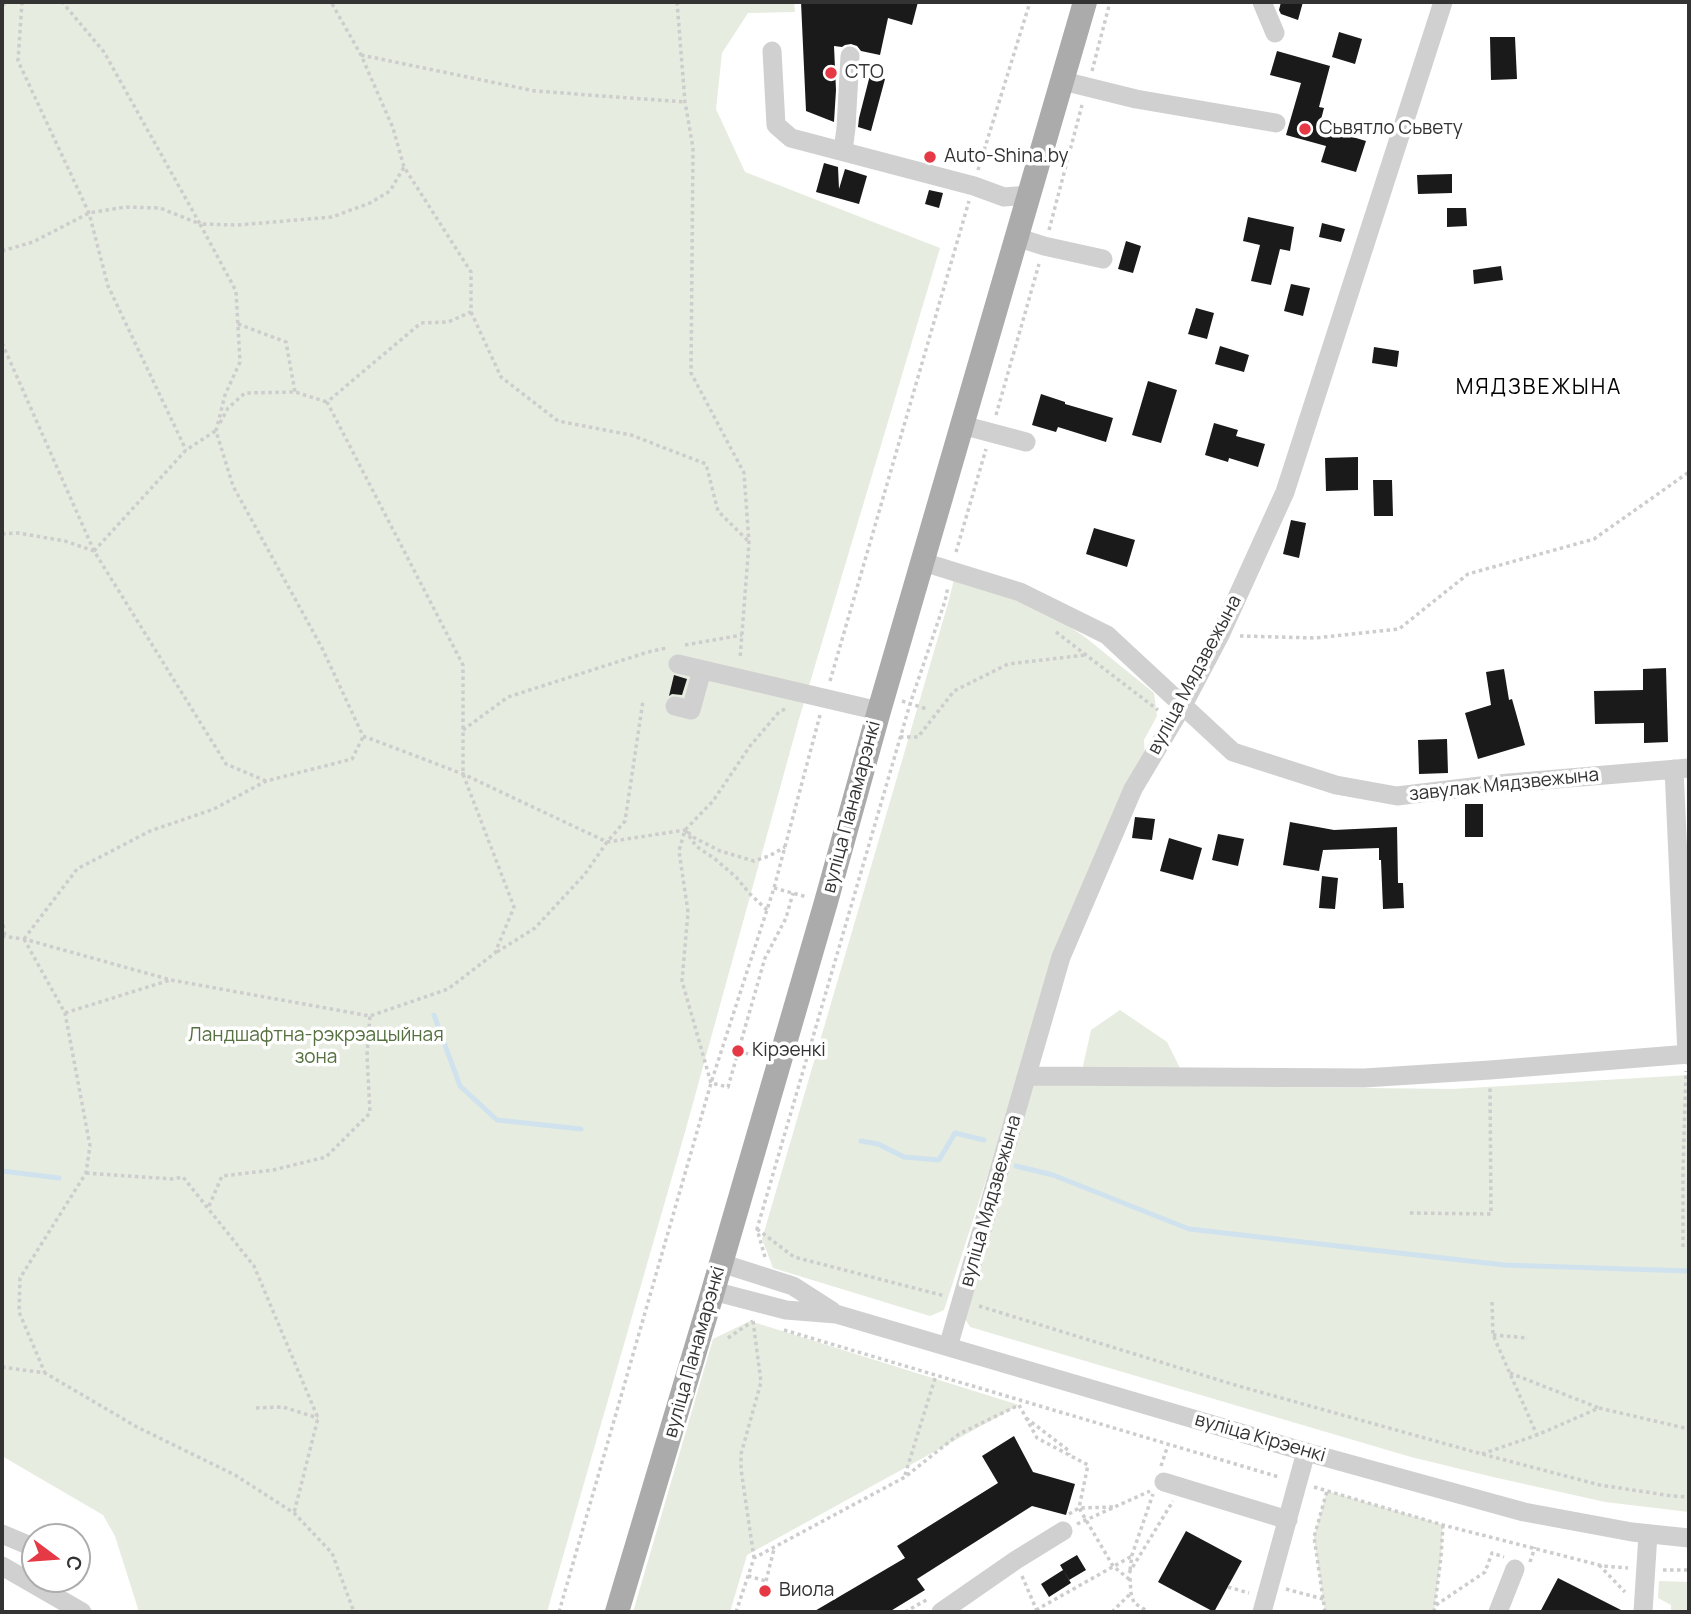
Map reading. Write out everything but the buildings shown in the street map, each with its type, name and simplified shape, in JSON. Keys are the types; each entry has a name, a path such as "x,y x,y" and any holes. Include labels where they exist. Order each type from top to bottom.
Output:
{"main road":[{"name":"вуліца Панамарэнкі","path":"617,1612 713,1291 826,902 878,711 1085,2"}],"street":[{"path":"1262,2 1275,33"},
{"name":"вуліца Мядзвежына","path":"948,1347 1061,957 1133,789 1220,635 1285,492 1443,2"},
{"path":"772,51 776,125 791,138 974,186 1004,197 1029,195"},
{"path":"843,152 850,56"},
{"path":"1063,81 1136,99 1276,123"},
{"path":"1016,237 1103,259"},
{"path":"962,425 1026,442"},
{"name":"завулак Мядзвежына","path":"923,562 1020,592 1107,635 1178,713 1233,752 1336,786 1397,796 1497,784 1682,769"},
{"path":"678,664 878,711"},
{"path":"675,706 691,710 702,670"},
{"path":"1027,1076 1364,1078 1688,1054 1682,769"},
{"name":"вуліца Кірэенкі","path":"721,1263 793,1286 836,1314"},
{"name":"вуліца Кірэенкі","path":"713,1291 786,1310 836,1314 1306,1452 1524,1512 1648,1534 1689,1538"},
{"path":"1262,1612 1306,1452"},
{"path":"1167,1481 1288,1520"},
{"path":"941,1612 1063,1531"},
{"path":"2,1534 21,1542"},
{"path":"1637,1605 1646,1570 1648,1534"},
{"path":"1498,1612 1509,1563"},
{"path":"7,1573 82,1612"}],"path":[{"path":"2,6 7,2"},
{"path":"22,2 18,61 89,213 107,286 186,450"},
{"path":"61,2 104,51 236,291 240,362 225,395 216,431 233,486 322,648 363,736 463,774 607,842 685,830 720,851 754,860 769,856 785,847"},
{"path":"331,2 361,55 393,128 404,167 471,272 471,312 501,377 558,421 631,435 706,464 718,511 749,543"},
{"path":"677,2 685,102 693,148 691,373 744,473 749,543 738,678"},
{"path":"559,1612 711,1083 785,847 818,697 1030,2"},
{"path":"767,1264 757,1228 901,737 945,601 951,570 1044,246 1110,2"},
{"path":"361,55 535,91 685,102"},
{"path":"2,251 33,242 89,213 125,207 160,208 200,224 238,225 332,217 370,203 390,191 404,167"},
{"path":"327,402 421,323 448,322 471,312"},
{"path":"238,324 286,342 295,392"},
{"path":"2,343 94,551 226,764 266,781"},
{"path":"94,551 186,450 216,431 228,408 245,393 295,392 327,402 463,665 463,774 514,906 495,953"},
{"path":"1220,635 1315,638 1399,628 1468,574 1594,540 1689,472"},
{"path":"2,534 18,533 65,541 94,551"},
{"path":"1054,631 1085,655 1178,713"},
{"path":"463,730 508,697 648,652 742,635"},
{"path":"901,737 918,737 954,691 1008,664 1085,655"},
{"path":"711,1083 682,981 688,912 679,851 685,830 713,801 750,746 779,712 818,697"},
{"path":"2,918 4,936 24,939 171,980 370,1016 448,989 495,953 535,928 585,874 625,821 643,701"},
{"path":"24,939 77,869 150,831 214,809 266,781 352,759 363,736"},
{"path":"685,830 696,846 736,877 767,910"},
{"path":"711,1083 728,1087 765,958 786,918 793,893"},
{"path":"24,939 65,1013 90,1146 86,1173 20,1278 19,1312 45,1373"},
{"path":"65,1013 171,980"},
{"path":"208,1207 222,1176 274,1170 326,1157 370,1113 367,1055 370,1016"},
{"path":"1683,1247 1688,1054"},
{"path":"1410,1213 1491,1214 1490,1070"},
{"path":"86,1173 172,1179 183,1177 254,1266 318,1418 295,1513"},
{"path":"757,1228 794,1257 962,1300 1235,1385 1601,1485 1689,1497"},
{"path":"1492,1301 1493,1335 1537,1435"},
{"path":"728,1338 753,1321 761,1382 741,1454 754,1558 737,1612"},
{"path":"779,1328 1020,1403 1443,1525 1598,1564 1646,1570 1689,1570"},
{"path":"1493,1335 1528,1338"},
{"path":"2,1367 45,1373 137,1427 235,1475 295,1513 332,1553 354,1612"},
{"path":"1510,1373 1599,1408 1689,1429"},
{"path":"905,1478 936,1375"},
{"path":"1020,1403 1037,1438 1088,1465 1079,1508 1113,1566 1130,1580"},
{"path":"754,1558 905,1478 959,1434 1020,1403"},
{"path":"256,1408 284,1407 318,1418"},
{"path":"1482,1454 1537,1435 1599,1408"},
{"path":"1026,1418 1068,1450 1069,1455"},
{"path":"1129,1573 1167,1481 1168,1445"},
{"path":"1063,1531 1155,1489 1132,1555 1129,1573 1131,1593 1138,1612"},
{"path":"1325,1612 1314,1537 1327,1491"},
{"path":"1079,1508 1113,1507"},
{"path":"1434,1612 1443,1525"},
{"path":"764,1591 774,1547"},
{"path":"1436,1605 1485,1572 1492,1553 1509,1563"},
{"path":"1016,1560 1037,1611 1132,1555"},
{"path":"1598,1564 1637,1605"},
{"path":"748,1576 766,1581"},
{"path":"1228,1587 1254,1594 1257,1581 1323,1599"},
{"path":"1112,1612 1131,1593"},
{"path":"1134,1603 1149,1612"}],"green space":[{"name":"Ландшафтна-рэкрэацыйная зона","path":"2,2 794,2 795,12 748,13 722,53 716,109 745,172 940,248 799,719 685,1132 547,1612 139,1612 115,1536 103,1515 2,1456"},
{"path":"954,579 1046,611 1085,637 1154,693 1157,716 1144,740 1145,758 1058,957 944,1310 930,1316 773,1268 762,1239"},
{"path":"1120,1010 1167,1042 1189,1086 1453,1089 1689,1075 1689,1512 1605,1502 1411,1457 970,1327 962,1314 1031,1083 1079,1084 1091,1030"},
{"path":"750,1321 1019,1405 747,1555 730,1612 633,1612 713,1339"},
{"path":"1327,1491 1443,1525 1434,1612 1325,1612 1314,1537"},
{"path":"1659,1581 1689,1582 1689,1612 1671,1612 1671,1605 1658,1598"}],"waterway":[{"path":"434,1015 460,1086 497,1120 581,1129"},
{"path":"861,1141 878,1144 904,1157 939,1160 955,1133 984,1140"},
{"path":"1016,1166 1053,1175 1189,1229 1504,1265 1689,1271"},
{"path":"2,1171 59,1178"}],"place":[{"name":"СТО","path":"831,73"},
{"name":"Сьвятло Сьвету","path":"1305,129"},
{"name":"Auto-Shina.by","path":"930,157"},
{"name":"Кірэенкі","path":"738,1051"},
{"name":"Виола","path":"765,1591"}],"district":[{"name":"МЯДЗВЕЖЫНА","path":"1539,388"}]}
